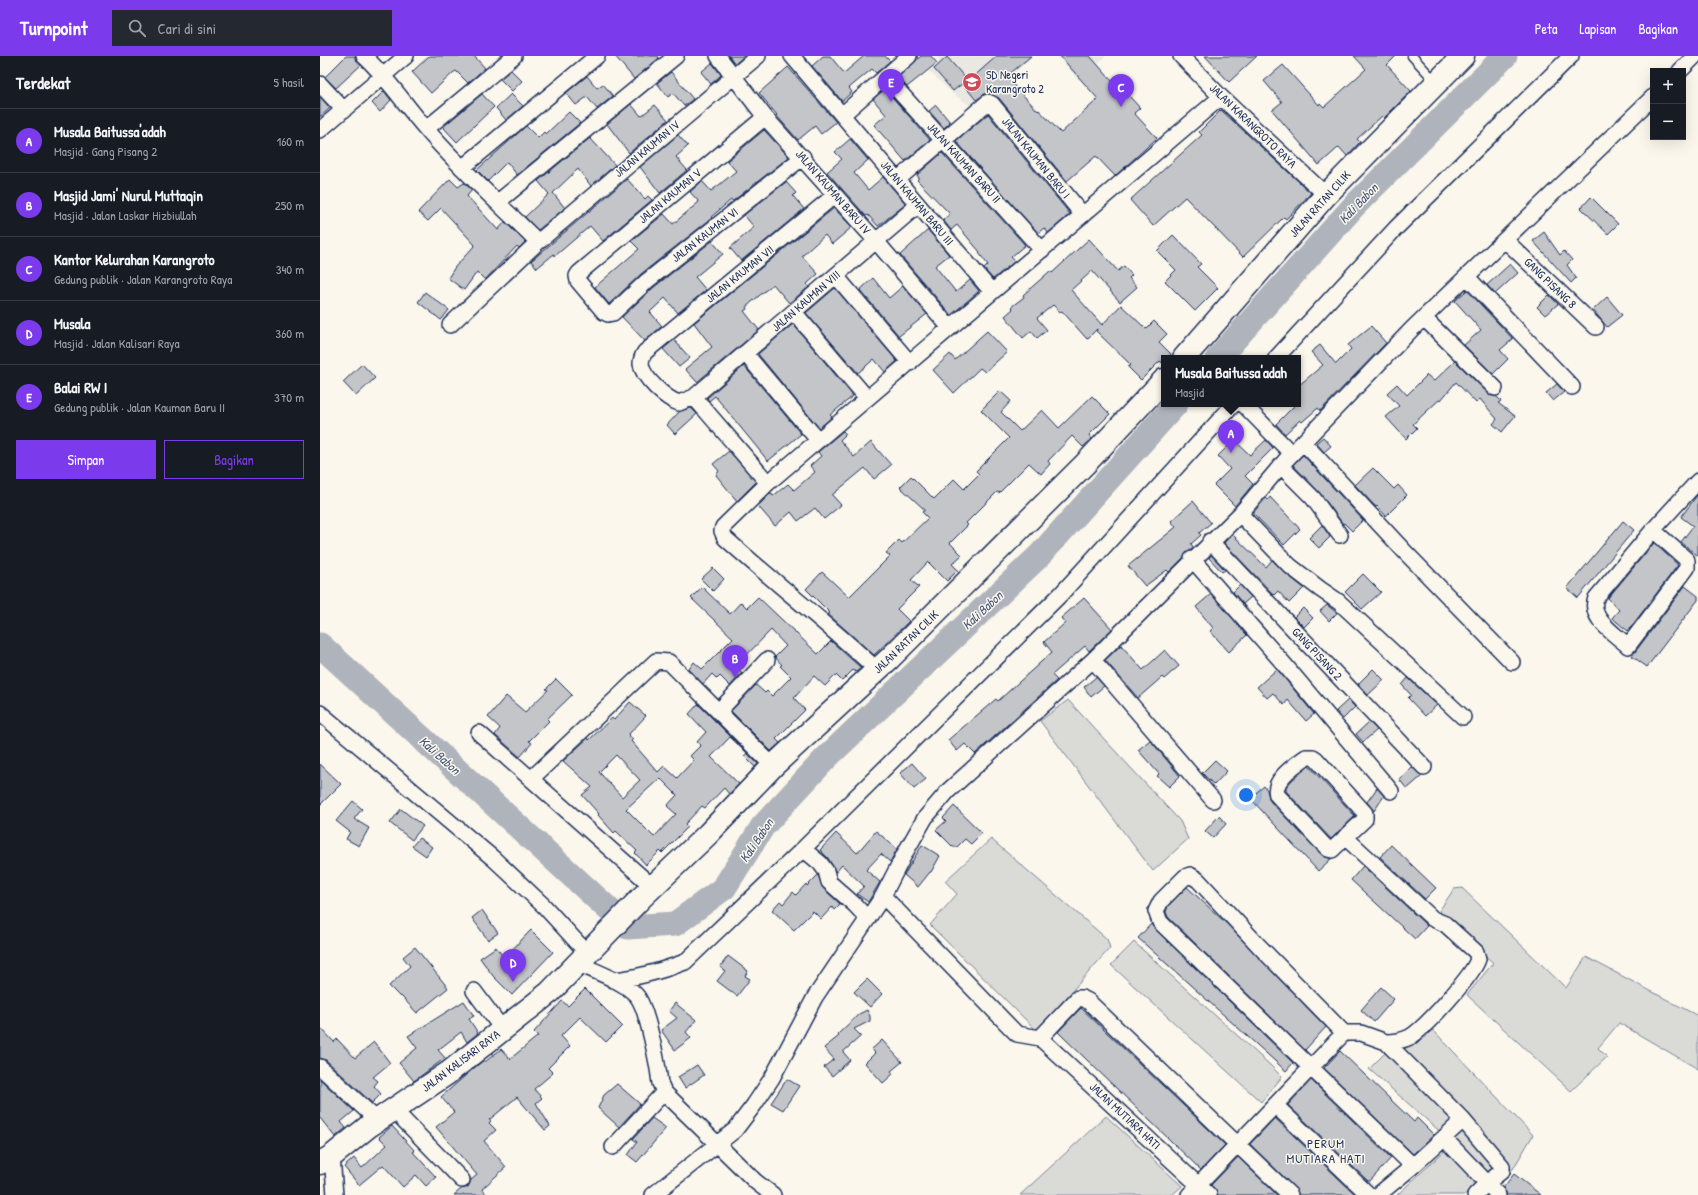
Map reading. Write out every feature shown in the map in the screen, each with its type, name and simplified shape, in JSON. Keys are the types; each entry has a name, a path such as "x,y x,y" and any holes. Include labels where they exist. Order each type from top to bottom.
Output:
{"street":[{"path":"364,56 383,75 426,130 462,168 538,242"},
{"path":"320,130 406,56"},
{"path":"426,130 514,56"},
{"path":"462,168 597,56"},
{"path":"498,202 676,56"},
{"name":"JALAN KAUMAN BARU IV","path":"718,56 765,117 803,157 950,328"},
{"name":"JALAN KAUMAN IV","path":"450,326 538,242 758,56"},
{"name":"JALAN KAUMAN BARU III","path":"792,56 992,292"},
{"path":"842,114 910,56"},
{"name":"JALAN KARANGROTO RAYA","path":"1182,56 1221,97 1326,195"},
{"name":"JALAN RATAN CILIK","path":"1187,355 1326,195 1463,56"},
{"path":"1279,355 1396,228 1571,56"},
{"path":"1683,68 1695,56"},
{"name":"JALAN KAUMAN BARU II","path":"886,76 1042,250"},
{"path":"320,84 344,110"},
{"path":"877,670 841,637 763,573 725,538 722,531 723,527 768,483 1221,97"},
{"path":"653,1195 716,1143 735,1130 754,1105 772,1078 815,997 883,896 925,818 948,791 1093,660 1210,541 1240,514 1303,442 1424,318 1650,100"},
{"name":"JALAN KAUMAN BARU I","path":"943,140 988,102 992,104 1082,215"},
{"name":"JALAN KAUMAN V","path":"608,314 604,312 578,281 577,276 581,270 765,117"},
{"path":"897,180 943,140"},
{"name":"JALAN KAUMAN VI","path":"608,314 613,313 648,281 803,157"},
{"name":"JALAN KAUMAN VII","path":"694,397 678,403 660,392 641,365 641,358 645,352 835,196"},
{"name":"JALAN KAUMAN VIII","path":"694,397 918,205"},
{"name":"GANG PISANG 8","path":"1505,240 1596,327"},
{"path":"836,276 910,362"},
{"path":"1467,277 1572,387"},
{"path":"794,312 867,398"},
{"path":"1424,318 1495,388"},
{"path":"745,353 818,440"},
{"name":"JALAN RATAN CILIK","path":"647,893 708,834 773,766 877,670 1085,464 1161,383"},
{"path":"694,397 768,483"},
{"path":"613,980 634,978 661,971 685,962 1060,595 1231,407"},
{"path":"1247,407 1292,454"},
{"path":"1303,442 1407,554 1512,662"},
{"path":"1281,466 1313,498 1340,535"},
{"path":"1653,530 1687,560 1687,568 1628,646 1597,616 1593,604 1596,598 1653,530 1696,488"},
{"path":"1240,514 1290,566 1339,602 1463,717"},
{"name":"GANG PISANG 2","path":"1210,541 1424,767"},
{"path":"1192,559 1284,664 1391,791"},
{"path":"719,711 767,660"},
{"path":"1093,660 1213,800"},
{"path":"531,779 656,661 669,662 773,766"},
{"path":"320,713 494,859 544,906 586,955 613,980 636,995 641,1002 660,1083 664,1092 756,1182 773,1195"},
{"path":"479,733 531,779 647,893"},
{"path":"1306,757 1313,757 1316,759 1365,813 1365,819 1345,837 1332,850 1328,848 1277,795 1275,790 1277,783 1306,757"},
{"path":"1345,837 1433,919 1450,928 1476,952 1478,959 1468,975 1441,1008 1418,1031 1399,1042 1386,1042 1360,1033 1344,1033 1260,947 1198,880 1190,876 1185,877 1161,901 1156,911 1160,922 1413,1166"},
{"path":"803,848 820,863 826,871 829,882 868,919"},
{"name":"JALAN KALISARI RAYA","path":"326,1160 386,1115 448,1073 550,992 647,893"},
{"path":"883,896 1017,1034 1040,1038 1078,998 1082,998 1093,1006 1290,1195"},
{"path":"474,991 503,1030"},
{"path":"1199,1192 1237,1144 1344,1033"},
{"name":"JALAN MUTIARA HATI","path":"1040,1038 1199,1192"},
{"path":"1386,1042 1463,1120 1502,1166 1502,1171 1475,1195"},
{"path":"320,1067 386,1115 462,1180"},
{"path":"613,1147 664,1092"},
{"path":"1275,1105 1369,1195"},
{"path":"1378,1195 1413,1166 1463,1120"},
{"path":"1444,1138 1498,1195"},
{"path":"326,1160 335,1195"}],"lane":[{"path":"1412,56 1437,82"}],"shaded area":[{"name":"SD Negeri Karangroto 2","path":"936,56 1033,56 975,109 952,93 929,71 940,61"},
{"path":"1057,56 1106,56 1079,80"},
{"path":"1068,700 1180,821 1188,839 1153,871 1040,721"},
{"path":"991,839 1107,939 1110,948 1037,1031 930,925 957,894 945,881"},
{"path":"1462,888 1566,988 1586,957 1698,1016 1698,1069 1619,1023 1598,1048 1607,1057 1571,1091 1467,995 1493,963 1439,911 1454,889"},
{"path":"1134,942 1282,1077 1261,1102 1111,965"},
{"path":"1433,1030 1533,1135 1513,1169 1487,1182 1472,1195 1397,1195 1453,1143 1369,1069 1388,1050 1411,1042"},
{"path":"1106,1116 1182,1186 1172,1195 1020,1195"}],"building":[{"path":"346,56 355,56 355,59 361,65 336,88 325,77"},
{"path":"429,56 474,56 485,68 468,83 456,71 431,93 412,72"},
{"path":"615,56 658,56 659,58 634,79"},
{"path":"729,56 744,56 735,64"},
{"path":"823,56 830,56 844,73 864,56 885,56 890,61 876,73 872,69 849,88 852,92 842,101 812,66"},
{"path":"921,56 931,56 937,63 907,87 898,77"},
{"path":"997,56 1031,56 1006,77 1061,133 1098,99 1060,56 1090,56 1119,89 1121,87 1140,108 1134,113 1157,138 1115,176 1096,156 1067,181 999,98 987,93 976,100 964,85"},
{"path":"1205,56 1257,56 1229,82"},
{"path":"1354,56 1396,56 1387,65 1411,91 1384,118 1382,116 1357,139 1360,142 1347,156 1339,147 1319,165 1272,110 1282,102 1264,81 1283,65 1319,105 1320,103 1324,107 1366,69"},
{"path":"947,57 967,80 953,91 934,69"},
{"path":"712,63 721,75 711,84 701,72"},
{"path":"788,67 836,122 821,134 815,126 798,140 759,93"},
{"path":"511,70 522,81 512,91 500,79"},
{"path":"671,72 693,99 684,106 673,93 668,97 657,83"},
{"path":"587,76 597,88 603,84 613,96 597,109 587,97 576,105 566,93"},
{"path":"885,89 930,140 905,161 874,125 886,115 873,99"},
{"path":"384,91 391,100 380,112 372,103"},
{"path":"482,94 494,107 457,142 443,127"},
{"path":"511,94 523,106 506,120 496,108"},
{"path":"320,97 330,108 320,117"},
{"path":"631,104 641,116 655,105 668,120 629,153 607,124"},
{"path":"936,105 950,122 944,128 929,111"},
{"path":"1221,110 1311,193 1286,219 1284,217 1243,257 1185,197 1153,226 1130,200 1202,135 1199,132"},
{"path":"569,112 580,123 517,175 507,162 488,181 477,170 526,126 538,138 544,132 546,134"},
{"path":"988,114 1070,214 1048,233 1044,228 1038,233 956,141"},
{"path":"764,130 789,157 733,201 731,200 711,217 712,218 641,274 609,304 595,287 639,249 631,241 664,214 673,224 699,202 690,192 702,181 711,191 736,171 727,161"},
{"path":"678,135 688,146 676,157 687,170 660,193 640,167"},
{"path":"590,138 615,165 591,186 578,169 553,193 565,208 538,230 525,217 549,194 538,181"},
{"path":"850,139 868,160 854,173 868,190 883,177 906,204 878,226 868,215 866,216 827,172 842,159 835,152"},
{"path":"942,153 1025,245 1011,257 1015,261 993,279 984,269 988,265 979,253 980,252 957,225 951,230 943,220 950,214 917,180 919,178 917,175"},
{"path":"450,179 458,187 464,183 472,190 467,196 498,230 505,222 525,242 519,248 517,246 485,280 477,272 464,290 448,278 455,267 475,245 441,208 428,221 418,212"},
{"path":"627,179 645,199 648,196 652,200 603,241 590,226 555,256 554,254 537,268 531,261"},
{"path":"786,182 796,193 793,196 804,209 741,261 730,248 754,227 744,215"},
{"path":"1591,197 1618,224 1608,234 1581,208"},
{"path":"834,208 852,227 832,244 825,235 802,256 818,274 807,284 809,287 789,303 773,284 746,307 747,309 744,311 759,330 697,382 685,369 712,347 694,323"},
{"path":"928,230 949,255 935,266 956,292 970,280 979,291 951,315 900,255"},
{"path":"1544,232 1560,255 1564,251 1572,260 1567,265 1576,278 1571,283 1533,241"},
{"path":"1173,235 1201,264 1197,267 1218,288 1195,311 1165,281 1176,270 1157,251"},
{"path":"1089,239 1118,271 1124,266 1132,275 1129,278 1137,287 1120,302 1092,271 1071,290 1102,325 1121,305 1146,329 1154,321 1167,334 1159,342 1171,354 1161,355 1161,362 1160,361 1141,380 1128,367 1131,365 1096,331 1098,328 1087,339 1062,311 1060,312 1053,305 1037,318 1047,330 1037,338 1031,331 1023,338 1005,316 1013,309 1011,307 1024,297 1023,295 1050,271 1052,273"},
{"path":"712,241 723,254 695,277 706,290 678,313 665,298 650,312 662,326 645,341 622,317 653,288"},
{"path":"1510,264 1518,273 1495,294 1487,285"},
{"path":"873,278 889,298 903,286 927,314 899,336 860,290"},
{"path":"835,288 897,361 885,372 874,359 858,373 806,313"},
{"path":"1467,290 1513,339 1500,350 1508,359 1493,374 1464,345 1481,330 1455,301"},
{"path":"425,292 449,310 441,320 418,302"},
{"path":"1549,295 1558,304 1545,315 1537,307"},
{"path":"1607,297 1622,315 1607,327 1593,310"},
{"path":"793,324 853,396 830,415 832,417 819,428 758,354"},
{"path":"1371,326 1386,343 1320,411 1318,408 1302,422 1300,420 1285,434 1276,424 1293,407 1301,407 1301,383 1323,365 1311,352 1320,345 1336,364 1351,349 1348,345"},
{"path":"987,331 1007,352 985,372 980,368 954,393 933,370 950,354 955,360"},
{"path":"674,340 690,358 679,367 663,349"},
{"path":"1455,361 1489,394 1497,397 1501,401 1498,403 1515,416 1502,432 1493,424 1497,419 1480,399 1476,403 1456,382 1441,400 1440,399 1413,424 1417,428 1406,439 1386,417 1399,406 1387,393 1397,384 1407,395 1427,375 1434,381"},
{"path":"362,364 375,378 356,396 343,382"},
{"path":"744,366 801,434 768,461 715,396 709,401 707,398"},
{"path":"1557,384 1564,392 1553,401 1546,393"},
{"path":"1000,391 1011,401 1001,412 1020,431 1042,410 1059,428 1092,396 1110,414 1089,435 1092,439 1083,447 1072,436 1048,461 1050,464 1041,474 1029,463 966,523 968,525 950,543 962,555 952,564 958,570 947,581 928,562 911,580 919,587 897,609 909,621 874,655 828,614 830,613 806,589 822,572 849,597 890,556 886,553 899,540 902,543 928,518 922,512 925,510 900,487 911,476 934,499 954,479 964,489 979,474 976,471 1009,438 981,410"},
{"path":"691,408 697,414 675,434 667,425 680,411"},
{"path":"843,431 846,434 840,440 854,457 871,442 891,465 874,479 865,468 832,495 841,505 824,519 815,508 798,521 791,512 775,526 758,506 771,493 773,496 788,484 794,490 815,472 810,466 821,456 818,452"},
{"path":"1323,437 1331,446 1324,452 1316,443"},
{"path":"1234,440 1250,455 1266,440 1273,448 1245,476 1253,484 1235,506 1214,485 1230,469 1218,456"},
{"path":"729,451 756,482 737,501 716,475 719,471 713,464"},
{"path":"1303,455 1363,520 1352,531 1344,523 1343,524 1320,493 1293,465"},
{"path":"1373,468 1394,489 1398,485 1407,495 1386,516 1355,485"},
{"path":"1698,494 1698,556 1681,542 1693,526 1681,517"},
{"path":"1270,497 1300,529 1284,545 1253,513 1266,498 1268,500"},
{"path":"1193,501 1211,523 1199,533 1201,535 1191,544 1194,548 1186,553 1169,572 1167,570 1145,586 1128,566 1176,527 1171,521"},
{"path":"1623,521 1634,530 1578,598 1567,588"},
{"path":"1322,525 1330,537 1319,548 1309,538"},
{"path":"1232,534 1266,567 1272,560 1285,573 1304,588 1289,603 1278,591 1274,595 1224,543"},
{"path":"1654,543 1678,565 1628,631 1612,618 1619,610 1608,598"},
{"path":"1211,555 1225,570 1222,572 1209,558"},
{"path":"713,568 724,579 713,591 701,579"},
{"path":"1363,574 1381,592 1362,609 1345,592"},
{"path":"1240,585 1251,597 1243,604 1233,592"},
{"path":"1685,586 1698,596 1698,600 1647,667 1632,656"},
{"path":"702,587 730,614 741,602 747,608 758,597 818,654 831,641 861,668 856,672 853,670 842,681 836,675 825,686 814,676 794,698 805,710 776,739 780,743 771,751 731,711 756,685 765,693 767,691 772,696 791,677 780,666 782,665 775,657 786,646 771,630 736,666 742,673 730,686 720,676 717,679 712,674 703,684 689,669 694,662 702,669 733,638 691,598"},
{"path":"1211,594 1247,635 1229,652 1210,631 1213,628 1196,607"},
{"path":"1084,598 1112,629 1089,651 1085,646 1052,675 1057,680 975,754 965,744 957,751 948,740 996,699 998,701 1052,652 1044,642 1065,623 1061,618"},
{"path":"1327,605 1337,613 1329,621 1320,611"},
{"path":"1303,608 1313,618 1304,627 1294,617"},
{"path":"1121,645 1143,670 1165,650 1179,666 1164,679 1162,677 1138,698 1105,660"},
{"path":"1277,669 1314,714 1306,721 1288,700 1284,705 1273,693 1267,698 1257,687"},
{"path":"1373,669 1384,680 1368,695 1358,684"},
{"path":"1096,677 1104,686 1091,697 1084,687"},
{"path":"1408,678 1437,705 1425,716 1408,698 1411,695 1402,685"},
{"path":"556,679 572,695 547,719 549,721 529,741 532,743 520,757 495,735 500,728 488,717 506,696 525,712 548,690 546,689"},
{"path":"1348,700 1355,707 1343,719 1336,711"},
{"path":"630,702 646,716 628,735 633,739 631,741 658,772 664,766 677,778 694,760 690,756 701,745 697,742 706,732 689,714 698,704 747,753 730,737 711,757 739,784 729,794 724,788 705,808 702,806 685,824 688,827 662,853 660,851 646,865 635,853 637,851 616,831 614,833 582,795 592,787 563,761 588,738 589,740 612,718 614,720","holes":["616,755 640,780 622,797 599,772","660,778 677,795 667,806 676,814 654,837 626,809"]},
{"path":"1369,722 1377,730 1363,742 1356,734"},
{"path":"1150,740 1180,776 1169,787 1157,776 1159,774 1138,750"},
{"path":"747,753 758,764 755,767 744,756"},
{"path":"1215,760 1227,771 1214,785 1202,773"},
{"path":"912,763 926,779 914,789 900,773"},
{"path":"320,764 341,784 320,805"},
{"path":"1309,766 1355,816 1331,839 1286,791 1286,787 1292,780"},
{"path":"1412,767 1422,776 1407,789 1399,779"},
{"path":"1264,786 1267,790 1270,801 1322,855 1331,859 1318,871 1250,798"},
{"path":"1377,788 1384,796 1374,811 1367,802"},
{"path":"353,801 362,809 354,819 369,828 359,846 346,839 350,832 336,821"},
{"path":"954,806 982,833 971,844 965,839 957,847 953,847 936,830 946,821 943,818"},
{"path":"401,809 423,826 412,840 390,823"},
{"path":"1219,816 1226,824 1213,838 1205,831"},
{"path":"876,831 897,849 890,862 881,854 866,870 880,882 868,902 857,894 864,886 842,865 836,872 828,858 820,850 836,833 857,853"},
{"path":"419,838 432,847 426,856 412,846"},
{"path":"922,845 940,856 931,872 918,887 904,875"},
{"path":"1391,845 1436,888 1425,899 1380,857"},
{"path":"1363,866 1427,926 1415,939 1351,880"},
{"path":"818,875 823,888 840,904 834,910 832,907 821,919 813,911 794,930 772,910 780,901 783,904 793,892 796,895 806,884 807,886"},
{"path":"1187,887 1228,925 1326,1027 1305,1050 1168,917 1166,912 1168,906"},
{"path":"482,910 498,933 488,940 472,918"},
{"path":"1151,924 1293,1063 1286,1071 1138,938"},
{"path":"531,930 553,952 512,995 493,976 480,958 496,947 504,958"},
{"path":"415,947 448,988 417,1013 389,986 410,966 403,957"},
{"path":"728,956 748,971 745,976 750,979 737,996 717,981 725,971 720,967"},
{"path":"867,979 882,994 870,1007 854,992"},
{"path":"1381,987 1394,999 1374,1022 1361,1010"},
{"path":"585,989 622,1026 606,1042 580,1017 561,1036 570,1046 548,1068 553,1073 534,1089 542,1098 536,1103 550,1126 545,1130 517,1097 489,1120 491,1121 489,1123 496,1130 484,1141 506,1167 482,1189 487,1195 454,1195 461,1189 468,1187 471,1180 477,1175 436,1127 454,1112 441,1097 484,1060 485,1062 501,1049 510,1059 538,1036 534,1032 562,1001 568,1006"},
{"path":"464,1001 474,1016 469,1019 478,1033 467,1042 461,1032 438,1050 445,1058 414,1081 399,1063 417,1048 408,1036"},
{"path":"675,1003 696,1020 686,1032 691,1038 675,1050 661,1030 677,1018 669,1011"},
{"path":"1081,1008 1225,1145 1201,1170 1058,1032"},
{"path":"867,1010 870,1016 870,1021 854,1029 861,1036 843,1052 850,1060 832,1076 824,1067 834,1059 824,1048 839,1036 838,1034 859,1014"},
{"path":"320,1027 334,1042 337,1039 355,1058 374,1042 390,1063 373,1077 378,1081 374,1086 381,1094 372,1103 326,1060 320,1058"},
{"path":"882,1040 902,1062 891,1071 893,1074 883,1083 865,1063 875,1053 872,1049"},
{"path":"1340,1051 1414,1122 1417,1118 1434,1135 1413,1154 1324,1068"},
{"path":"697,1065 704,1075 685,1088 678,1077"},
{"path":"320,1079 354,1111 341,1122 346,1128 335,1137 320,1118"},
{"path":"787,1079 799,1086 783,1110 771,1103"},
{"path":"1311,1080 1391,1158 1370,1181 1368,1181 1288,1105"},
{"path":"617,1084 640,1104 619,1127 598,1108 604,1095"},
{"path":"652,1118 666,1128 637,1162 628,1155 637,1142 633,1139"},
{"path":"1275,1118 1356,1195 1299,1195 1296,1189 1250,1144"},
{"path":"392,1126 436,1177 426,1186 416,1175 403,1187 383,1165 359,1185 344,1167 354,1158 362,1168 387,1145 379,1137"},
{"path":"1238,1157 1277,1195 1218,1195 1211,1185"},
{"path":"1514,1174 1541,1195 1507,1195 1503,1188"}],"waterway":[{"name":"Kali Babon","path":"1221,355 1354,206 1505,56"},
{"name":"Kali Babon","path":"320,645 628,927 675,924 724,888 763,826 826,758 1039,556 1173,407"}],"place":[{"name":"SD Negeri Karangroto 2","path":"972,82"},
{"name":"Balai RW I","path":"891,102"},
{"name":"Kantor Kelurahan Karangroto","path":"1121,107"},
{"name":"Musala Baitussa'adah","path":"1231,453"},
{"name":"Masjid Jami' Nurul Muttaqin","path":"735,678"},
{"name":"Musala","path":"513,982"}],"district":[{"name":"PERUM MUTIARA HATI","path":"1326,1150"}]}
